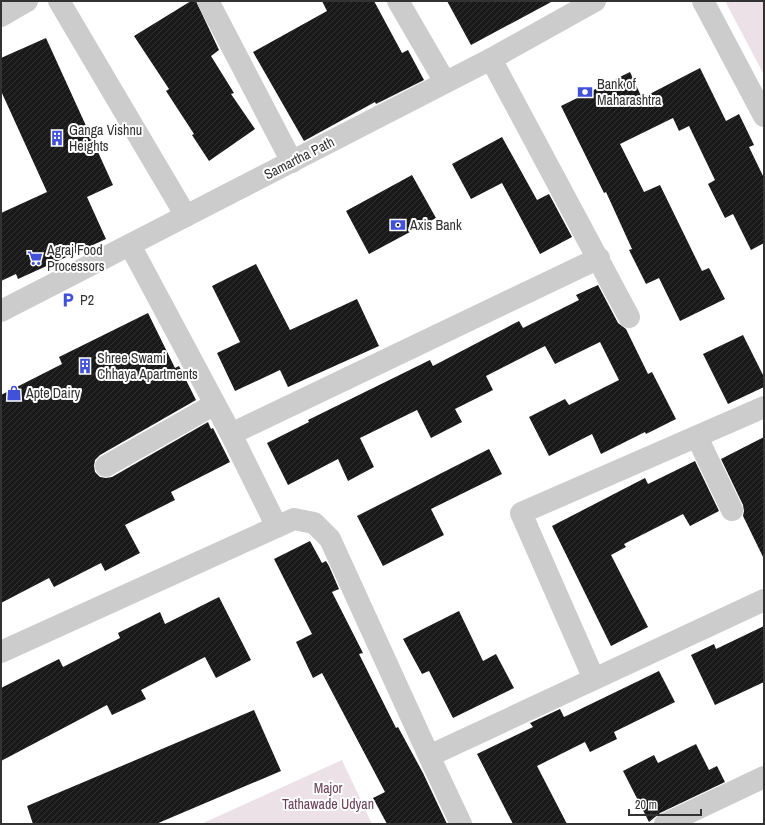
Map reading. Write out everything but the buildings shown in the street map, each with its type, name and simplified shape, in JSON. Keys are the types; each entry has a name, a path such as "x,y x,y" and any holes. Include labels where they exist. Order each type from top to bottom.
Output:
{"street":[{"path":"1,16 27,1"},
{"path":"59,1 186,216"},
{"path":"208,1 292,162"},
{"path":"398,1 445,82"},
{"name":"Samartha Path","path":"1,311 491,59 595,1"},
{"path":"703,1 764,116"},
{"path":"491,59 629,317"},
{"path":"130,245 231,434 277,527"},
{"path":"231,434 598,258"},
{"path":"106,466 215,404"},
{"path":"594,679 521,513 764,407"},
{"path":"696,437 732,510"},
{"path":"1,652 294,519 314,523 330,539 461,824"},
{"path":"429,756 764,600"},
{"path":"665,824 764,777"}],"green space":[{"path":"725,1 764,1 764,75"},
{"name":"Major Tathawade Udyan","path":"342,760 372,824 201,824"}],"place":[{"name":"Bank of Maharashtra","path":"585,92"},
{"name":"Ganga Vishnu Heights","path":"57,138"},
{"name":"Axis Bank","path":"398,225"},
{"name":"Agraj Food Processors","path":"35,258"},
{"name":"P2","path":"68,300"},
{"name":"Shree Swami Chhaya Apartments","path":"85,366"},
{"name":"Apte Dairy","path":"14,393"}]}
